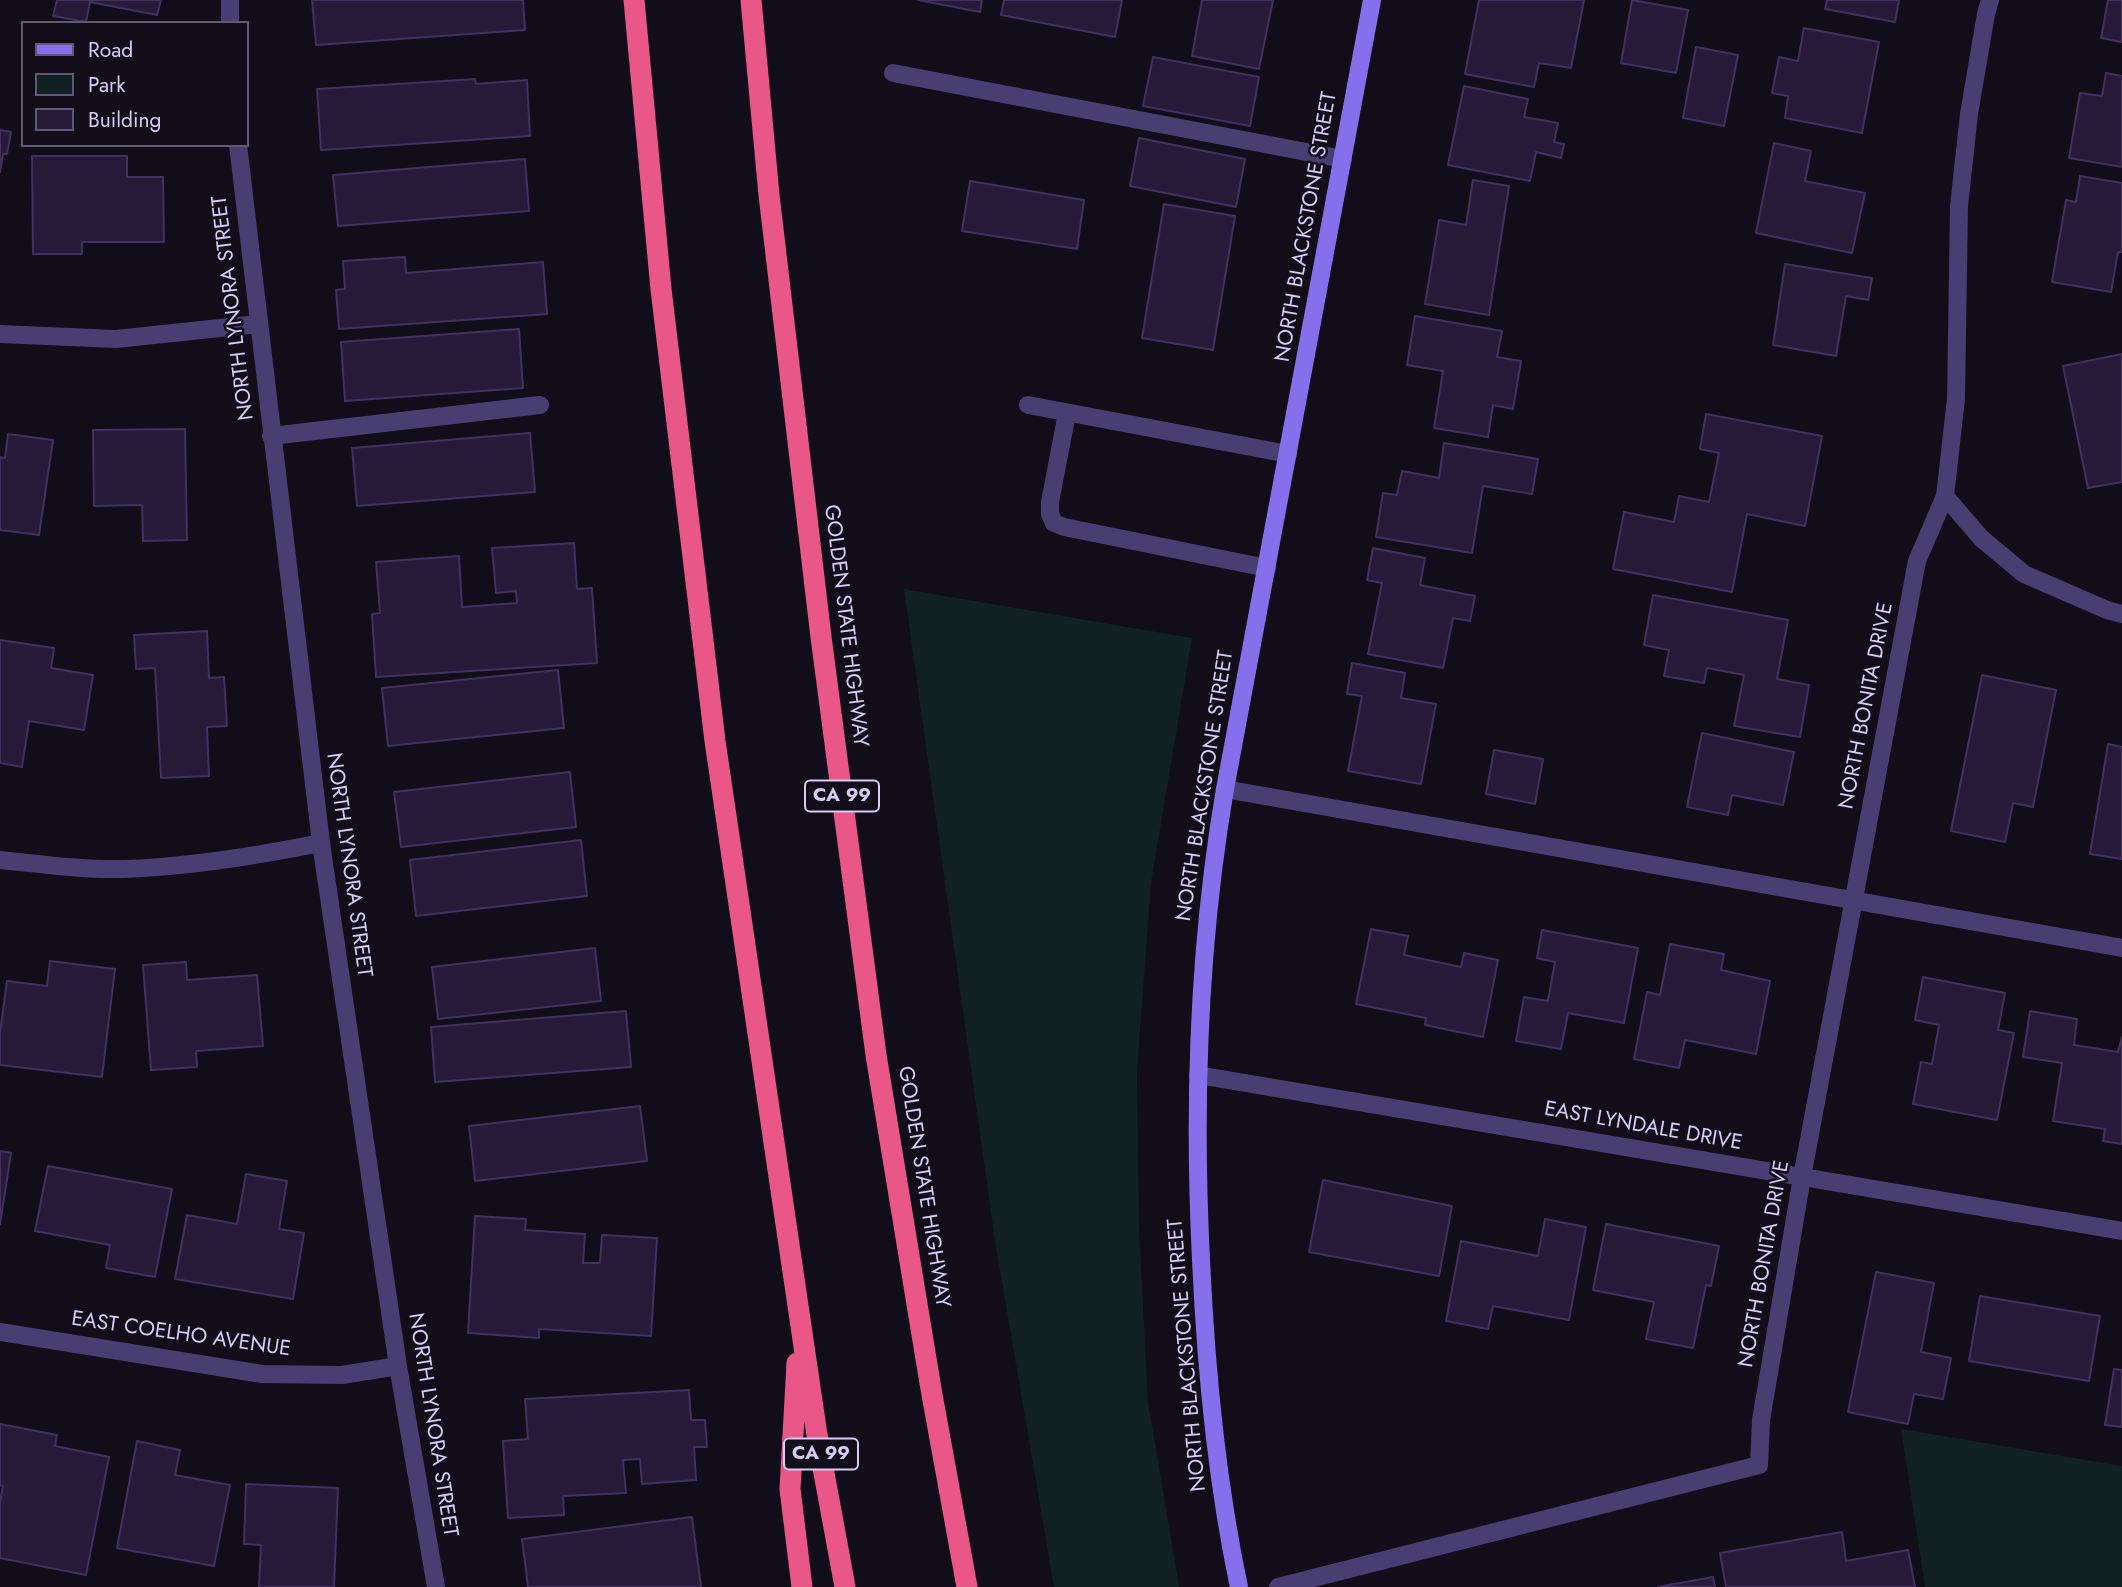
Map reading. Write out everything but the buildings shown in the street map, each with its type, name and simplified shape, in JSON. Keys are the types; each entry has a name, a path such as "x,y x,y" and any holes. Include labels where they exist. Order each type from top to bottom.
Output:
{"highway":[{"name":"CA 99","path":"634,0 662,289 715,741 817,1435 845,1587"},
{"name":"GOLDEN STATE HIGHWAY","path":"751,0 769,195 821,637 873,1028 931,1389 967,1587"},
{"path":"800,1320 790,1489 802,1587"}],"main road":[{"name":"NORTH BLACKSTONE STREET","path":"1239,1587 1226,1527 1208,1380 1197,1157 1200,990 1214,851 1371,0"}],"street":[{"path":"230,0 230,21"},
{"name":"NORTH BONITA DRIVE","path":"1278,1587 1759,1465 1761,1420 1802,1177 1917,561 1945,496 1956,399 1959,206 1969,114 1990,0"},
{"path":"893,73 1343,159"},
{"name":"NORTH LYNORA STREET","path":"238,147 321,843 398,1366 436,1587"},
{"path":"0,334 116,339 258,324"},
{"path":"271,436 540,405"},
{"path":"1028,405 1288,454"},
{"path":"1067,413 1050,502 1050,514 1054,523 1267,568"},
{"path":"1945,496 1980,538 2024,574 2122,614"},
{"path":"1225,789 2122,948"},
{"path":"0,860 122,869 248,857 321,843"},
{"name":"EAST LYNDALE DRIVE","path":"1198,1075 2122,1231"},
{"name":"EAST COELHO AVENUE","path":"0,1332 262,1374 342,1375 398,1366"}],"green space":[{"path":"904,589 1192,638 1151,883 1137,1071 1139,1227 1148,1402 1179,1587 1054,1587 995,1241"},
{"path":"1901,1429 2122,1466 2122,1587 1925,1587"}]}
